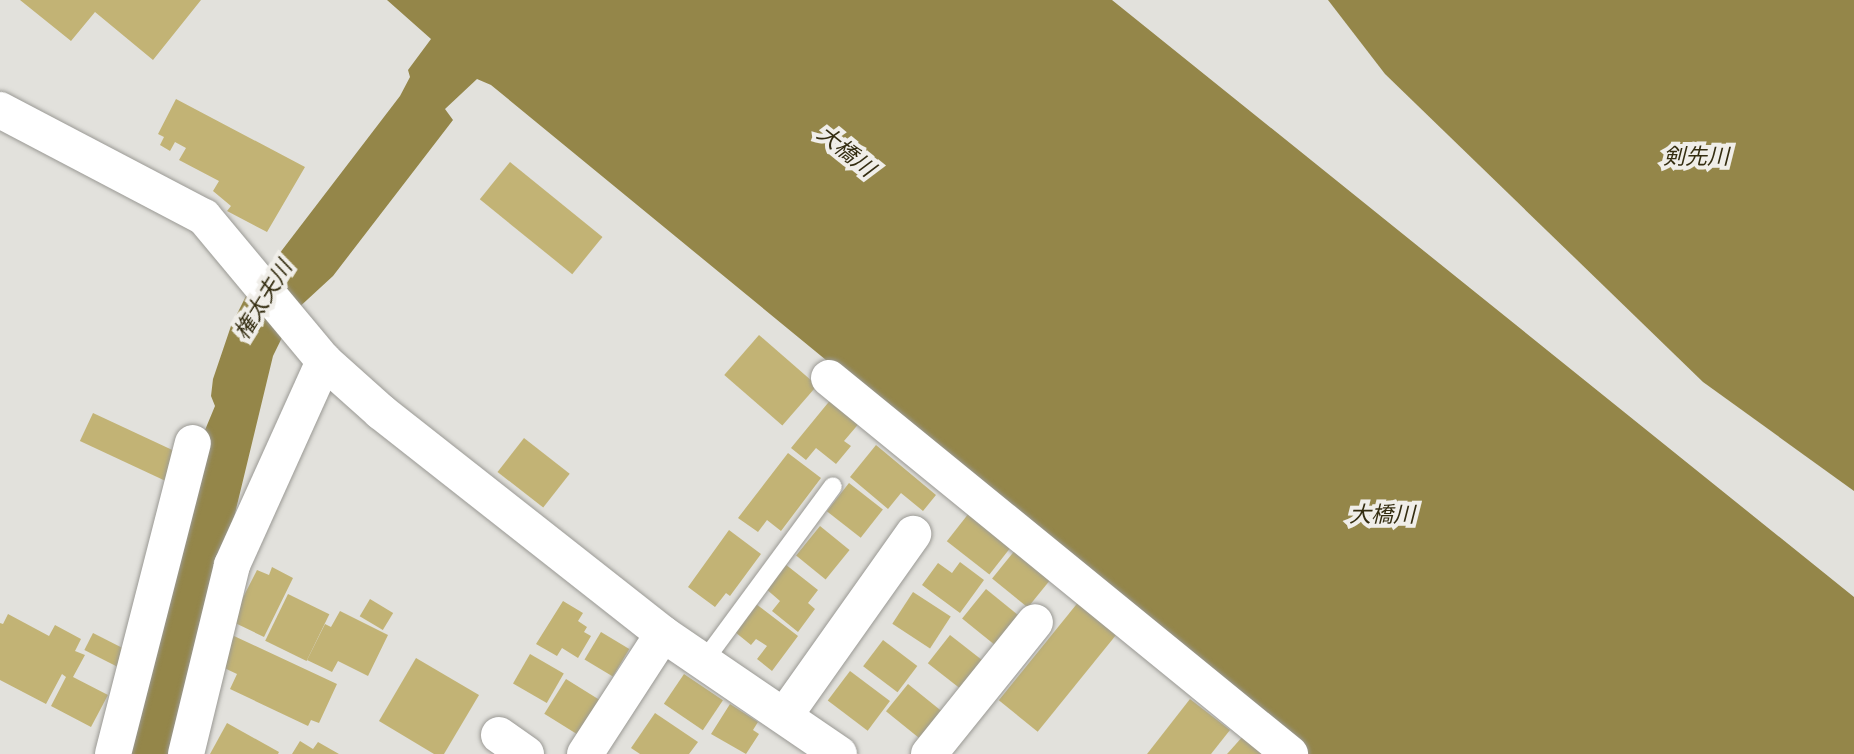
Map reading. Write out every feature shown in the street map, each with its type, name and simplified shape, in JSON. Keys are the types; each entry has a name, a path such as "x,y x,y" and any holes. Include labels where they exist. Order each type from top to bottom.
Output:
{"street":[{"path":"0,110 204,217 314,349 381,412 663,634 704,661 790,732 839,754"},
{"path":"186,754 232,565 314,349"},
{"path":"829,378 1290,754"},
{"path":"113,754 193,443"},
{"path":"790,732 913,534"},
{"path":"929,754 1035,622"},
{"path":"585,754 663,634"}],"lane":[{"path":"704,661 833,486"}],"water":[{"name":"大橋川","path":"387,0 1112,0 1854,597 1854,754 1306,754 491,85 477,79 445,109 453,120 333,276 295,311 273,356 177,754 121,754 200,442 215,406 211,396 213,379 231,326 249,290 253,295 276,258 400,96 410,77 408,70 431,39"},
{"name":"剣先川","path":"1328,0 1854,0 1854,491 1703,382 1385,74"}],"building":[{"path":"20,0 201,0 153,60 95,12 71,41"},
{"path":"176,99 305,167 267,232 227,211 231,206 213,191 219,181 179,160 186,148 175,142 170,151 160,145 164,137 158,134"},
{"path":"510,162 602,237 572,274 480,199"},
{"path":"759,335 817,386 782,426 724,375"},
{"path":"832,398 861,421 844,441 851,446 836,464 816,448 806,460 791,448"},
{"path":"93,413 181,454 168,482 80,441"},
{"path":"524,438 570,474 543,508 498,472"},
{"path":"876,445 936,495 923,511 901,493 888,509 850,477"},
{"path":"788,453 821,478 781,531 767,520 758,532 738,518"},
{"path":"849,483 883,509 861,538 827,511"},
{"path":"969,513 1012,546 989,575 947,541"},
{"path":"820,526 850,550 826,579 796,556"},
{"path":"729,530 761,554 730,596 726,593 715,607 688,587"},
{"path":"1016,549 1052,578 1028,607 992,579"},
{"path":"960,562 984,580 960,613 922,585 938,563 952,573"},
{"path":"785,564 818,590 808,603 815,609 798,632 772,611 780,601 765,588"},
{"path":"272,567 293,578 264,637 231,621 257,570 269,575"},
{"path":"986,589 1021,617 997,647 962,619"},
{"path":"913,592 951,617 930,648 892,624"},
{"path":"288,594 329,614 307,661 265,641"},
{"path":"370,599 393,613 383,630 360,616"},
{"path":"1080,600 1119,631 1038,732 999,700"},
{"path":"563,601 583,613 578,621 587,627 584,632 591,636 578,658 562,648 557,656 536,644"},
{"path":"756,604 798,636 772,671 757,659 767,646 756,639 751,645 735,632"},
{"path":"340,611 388,635 368,676 338,661 332,672 307,660 325,624 331,627"},
{"path":"8,614 49,636 55,625 81,639 75,651 85,655 73,677 108,695 91,727 51,706 66,677 62,674 46,704 0,680 0,623 3,624"},
{"path":"601,632 629,649 613,676 585,659"},
{"path":"93,633 130,652 122,669 84,650"},
{"path":"950,635 984,661 962,690 928,663"},
{"path":"234,636 337,684 319,723 311,720 308,726 230,689 237,674 220,666"},
{"path":"883,640 917,666 897,692 863,666"},
{"path":"530,654 564,674 547,703 513,683"},
{"path":"416,658 479,695 444,754 434,754 379,721"},
{"path":"850,671 890,701 868,731 828,701"},
{"path":"684,674 723,700 703,730 664,704"},
{"path":"566,679 603,702 582,737 544,714"},
{"path":"908,684 946,715 924,742 886,711"},
{"path":"1190,699 1230,730 1211,754 1147,754"},
{"path":"730,704 758,722 753,730 759,734 746,754 711,734"},
{"path":"655,713 698,742 689,754 640,754 631,748"},
{"path":"227,723 279,752 278,754 210,754"},
{"path":"1244,735 1267,754 1227,754"},
{"path":"300,741 313,749 318,742 339,754 292,754"}],"water label":[{"name":"権太夫川","path":"263,300"}]}
